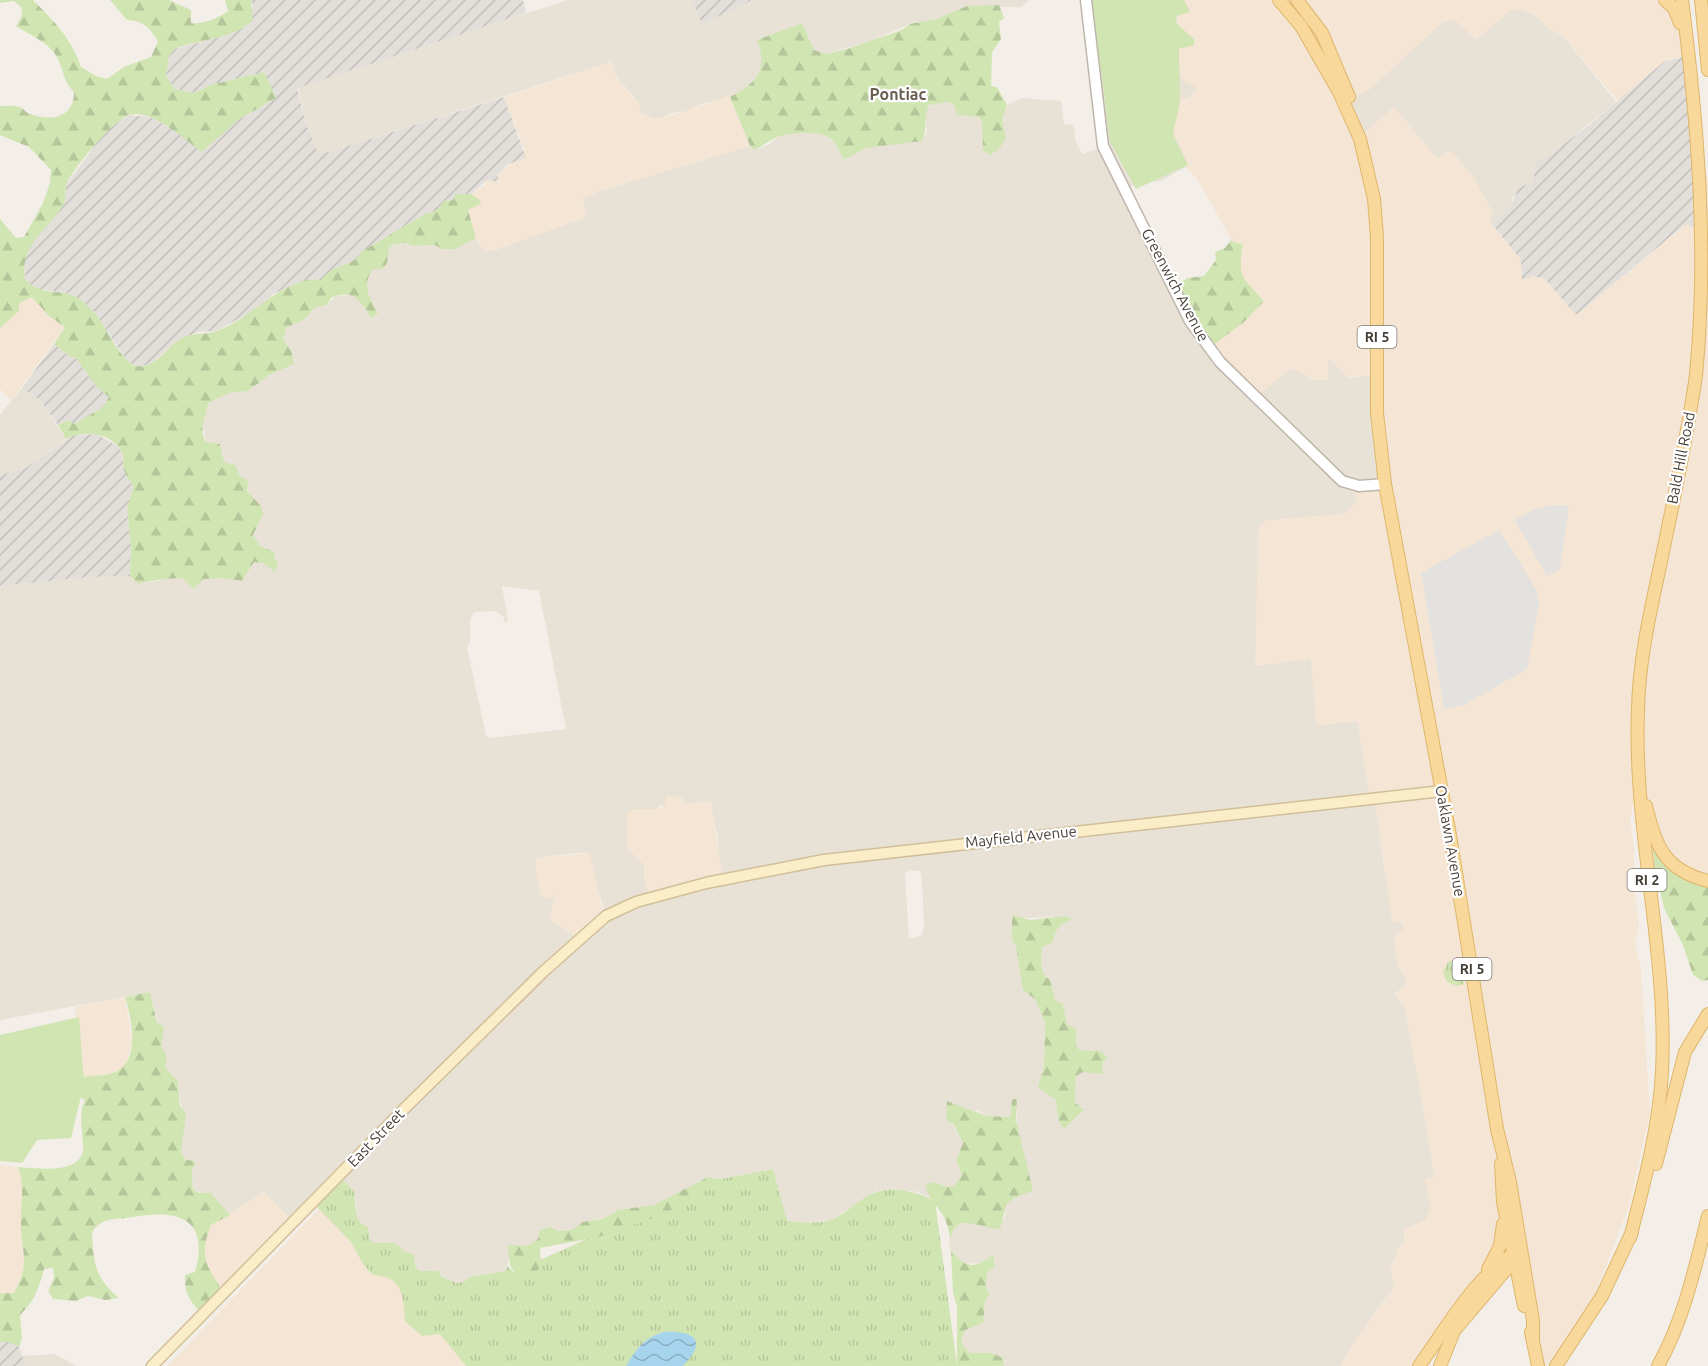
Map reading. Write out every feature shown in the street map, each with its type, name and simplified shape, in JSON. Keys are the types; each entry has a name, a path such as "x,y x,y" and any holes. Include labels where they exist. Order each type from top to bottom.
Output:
{"main road":[{"name":"RI 5","path":"1279,0 1301,26 1327,71 1359,139"},
{"name":"RI 5","path":"1297,0 1322,33 1357,118 1359,139 1375,209 1377,413 1384,484"},
{"path":"1308,0 1308,14"},
{"path":"1665,0 1678,15 1690,69"},
{"name":"Bald Hill Road","path":"1637,745 1641,670 1688,426 1704,304 1705,238 1697,134 1682,0"},
{"path":"1701,0 1708,70"},
{"path":"1697,134 1708,180"},
{"path":"1688,426 1708,326"},
{"name":"Oaklawn Avenue","path":"1384,484 1442,791 1501,1148 1510,1182 1520,1294 1533,1338 1538,1366"},
{"path":"1637,745 1644,797 1659,847 1680,871 1708,881"},
{"name":"RI 2","path":"1556,1366 1602,1296 1630,1238 1649,1160 1662,1072 1660,1001 1645,861 1637,745"},
{"name":"Mayfield Avenue","path":"606,916 636,902 706,883 824,860 1442,791"},
{"name":"East Street","path":"152,1366 458,1055 543,972 606,916"},
{"path":"1630,1238 1650,1183 1685,1053 1708,1014"},
{"name":"Oaklawn Avenue","path":"1501,1148 1503,1202 1533,1321 1533,1338"},
{"path":"1419,1366 1468,1297 1500,1246 1503,1202"},
{"path":"1666,1366 1674,1348 1708,1216"},
{"path":"1468,1297 1499,1264 1515,1256"},
{"path":"1428,1366 1515,1256"},
{"path":"1491,1287 1506,1286 1520,1294"},
{"path":"1658,1366 1681,1316"},
{"path":"1440,1366 1454,1331"}],"street":[{"name":"Greenwich Avenue","path":"1086,0 1103,146 1190,321 1220,362 1342,481 1359,486 1384,484"}],"shaded area":[{"path":"251,0 523,0 526,12 523,14 297,88 306,124 318,153 329,152 504,97 526,158 508,164 498,175 497,182 487,180 471,194 455,194 454,200 444,201 436,211 425,214 361,252 360,256 343,267 333,269 321,280 298,283 275,293 255,310 216,331 197,332 168,348 151,364 137,367 127,361 94,312 81,301 70,294 33,288 25,279 24,262 32,241 65,202 66,185 106,130 118,122 129,115 150,117 177,132 202,151 238,120 274,99 264,72 210,85 195,93 174,89 166,75 169,56 174,49 233,33 248,25 253,6"},
{"path":"568,0 692,0 700,19 724,14 739,4 752,0 1029,0 1021,7 967,6 936,19 910,24 871,41 825,54 813,50 802,23 759,39 763,64 756,81 746,88 730,97 661,118 655,119 640,113 633,95 618,79 611,62 329,152 318,153 306,124 298,87"},
{"path":"692,0 752,0 702,24"},
{"path":"1184,0 1682,0 1684,57 1668,59 1618,101 1562,35 1552,31 1535,15 1522,10 1511,10 1476,40 1455,20 1443,22 1368,91 1349,99 1360,137 1394,107 1436,157 1439,158 1451,150 1473,176 1490,207 1493,216 1489,221 1521,260 1522,279 1533,276 1545,279 1576,315 1688,223 1703,161 1708,181 1708,882 1665,858 1638,783 1630,820 1634,847 1634,889 1639,924 1635,943 1641,970 1650,1114 1629,1206 1591,1304 1568,1341 1547,1366 1539,1366 1516,1250 1428,1366 1340,1366 1355,1340 1394,1288 1390,1268 1397,1256 1396,1250 1404,1242 1404,1229 1425,1220 1431,1207 1425,1179 1434,1178 1405,1008 1395,993 1408,983 1398,966 1394,937 1403,929 1403,923 1392,921 1375,800 1370,799 1358,723 1356,721 1318,725 1311,659 1255,666 1258,535 1259,527 1267,520 1345,514 1359,499 1345,484 1380,484 1375,375 1348,378 1333,361 1328,359 1328,380 1314,380 1292,368 1256,397 1209,348 1264,301 1241,275 1239,267 1243,244 1233,242 1196,177 1185,167 1182,151 1172,135 1178,98 1189,98 1197,88 1183,80 1179,70 1176,23"},
{"path":"1522,10 1535,15 1552,31 1562,35 1616,102 1544,159 1538,159 1533,183 1513,197 1510,208 1492,224 1488,221 1490,207 1449,151 1439,158 1436,157 1394,107 1360,137 1349,99 1368,90 1443,22"},
{"path":"1684,57 1702,224 1691,227 1688,224 1681,228 1576,315 1545,279 1533,276 1522,280 1521,260 1492,224 1510,208 1519,187 1533,183 1536,160 1544,159 1589,125 1665,61"},
{"path":"612,62 618,79 636,101 639,101 640,113 655,119 688,111 691,107 708,104 729,95 750,146 600,191 582,200 587,217 493,251 484,250 476,238 468,210 475,198 471,194 485,185 487,180 498,175 525,151 504,97"},
{"path":"1093,70 1179,70 1198,88 1189,98 1179,98 1177,144 1182,151 1185,167 1161,181 1142,182 1124,189 1172,285 1292,368 1314,380 1327,359 1333,361 1348,378 1376,375 1384,482 1345,484 1359,499 1345,514 1309,517 1259,527 1258,535 1256,665 1311,659 1316,721 1319,725 1357,721 1358,723 1370,799 1375,800 1386,882 1403,923 1403,929 1394,937 1398,966 1408,982 1395,994 1405,1008 1434,1179 1425,1179 1431,1207 1426,1220 1404,1229 1404,1242 1390,1268 1394,1287 1355,1340 1340,1366 1004,1366 1003,1358 992,1353 969,1353 961,1342 965,1330 984,1316 985,1303 989,1294 986,1287 987,1273 995,1266 993,1255 984,1264 962,1263 952,1251 951,1254 949,1240 953,1230 960,1223 1004,1220 1007,1203 1020,1195 1016,1099 1012,1100 1010,1117 987,1116 976,1110 951,1122 963,1143 956,1160 962,1175 954,1186 947,1187 934,1182 935,1201 918,1192 896,1189 876,1191 831,1220 812,1223 786,1221 773,1169 721,1179 713,1177 654,1205 618,1210 603,1219 593,1220 572,1230 558,1231 527,1246 507,1246 510,1256 505,1271 469,1277 464,1282 457,1283 442,1277 439,1271 419,1271 395,1243 373,1243 356,1217 356,1199 340,1177 293,1222 264,1192 230,1215 218,1203 194,1189 192,1171 195,1162 185,1159 181,1152 182,1111 178,1083 166,1068 166,1053 161,1047 161,1033 150,992 0,1020 0,586 89,577 130,576 139,584 164,578 222,578 242,581 254,562 263,563 275,571 275,563 278,564 278,561 260,546 253,535 263,514 261,506 249,494 244,479 224,462 220,444 206,442 202,422 208,403 229,393 248,391 269,375 291,350 283,340 286,328 305,319 314,308 327,305 336,296 353,295 360,298 371,318 378,314 367,292 367,278 372,270 387,263 388,248 394,244 435,245 456,249 476,238 479,245 493,251 586,217 583,198 600,191 750,146 754,150 768,145 778,137 804,131 825,135 833,141 844,160 866,148 922,139 927,133 925,111 933,103 947,102 954,105 957,115 979,117 983,137 1006,139 1002,119 1003,110 1010,103 1022,98 1061,101 1064,124 1074,125 1075,139 1082,154 1102,147","holes":["502,586 539,591 566,729 488,738 486,735 467,647 470,643 470,620 474,612 495,611 503,616 505,623 508,621","661,805 712,812 718,837 719,866 644,880 644,865 635,809 656,809","587,852 606,916 579,939 550,920 554,894 552,895 543,857","910,870 920,871 924,925 922,935 915,938 909,937 905,874","1023,918 1071,919 1062,923 1042,947 1041,965 1045,977 1050,979 1055,1001 1063,1004 1067,1025 1076,1029 1076,1044 1079,1050 1101,1051 1098,1072 1083,1072 1076,1076 1075,1103 1083,1108 1063,1126 1058,1119 1056,1100 1039,1087 1044,1066 1045,1022 1035,999 1024,990 1016,946"]},
{"path":"32,297 49,316 65,327 11,401 0,389 0,328 19,303"},
{"path":"54,344 69,356 76,358 97,387 109,397 103,407 74,425 68,420 58,425 40,400 22,388"},
{"path":"22,388 40,400 66,439 26,468 0,475 0,415"},
{"path":"96,434 116,445 123,453 124,470 133,487 127,509 131,546 130,576 89,577 0,586 0,475 26,468 73,435"},
{"path":"1551,505 1569,505 1560,569 1547,576 1515,520 1533,510"},
{"path":"1499,530 1536,589 1539,605 1527,669 1462,706 1444,709 1421,573"},
{"path":"666,796 682,797 684,803 711,801 723,880 649,897 644,880 644,865 627,848 627,812 635,809 656,809 665,805"},
{"path":"590,853 602,908 606,916 579,939 550,920 554,895 550,898 541,897 536,874 536,858"},
{"path":"125,997 132,1040 127,1063 120,1070 110,1074 82,1077 75,1007"},
{"path":"0,1165 18,1167 24,1190 21,1218 25,1267 14,1293 0,1293"},
{"path":"264,1192 293,1222 224,1292 204,1263 204,1244 211,1225"},
{"path":"325,1203 461,1357 466,1366 167,1366"},
{"path":"0,1342 9,1342 19,1347 26,1366 0,1366"},
{"path":"55,1354 76,1366 26,1366 21,1356"}],"green space":[{"path":"0,0 33,0 67,39 81,67 96,76 107,79 124,67 151,57 158,41 145,26 127,20 110,0 169,0 191,10 191,23 200,23 228,11 225,0 251,0 253,20 227,35 174,49 169,56 166,75 174,89 195,93 210,85 264,72 276,98 238,120 202,152 157,120 138,114 122,119 104,135 69,179 64,204 36,238 26,257 25,279 39,289 69,294 82,301 95,313 120,352 131,364 143,366 149,364 182,338 217,331 295,284 308,280 321,280 331,271 352,261 361,252 425,214 436,211 444,201 453,200 455,194 471,194 480,200 481,204 468,210 476,238 456,249 442,249 435,245 413,246 406,243 394,244 389,248 384,268 372,270 367,282 370,298 378,314 371,318 364,306 351,295 338,295 331,298 327,305 314,308 305,319 286,328 283,340 291,350 294,364 269,375 248,391 229,393 208,403 203,427 204,437 206,442 220,444 224,462 236,466 239,475 248,481 247,491 261,506 263,514 253,535 260,546 274,552 275,560 278,561 275,572 263,563 254,562 242,581 222,578 203,579 194,589 182,578 139,584 130,576 131,546 127,509 133,487 124,470 122,452 111,441 97,435 81,434 66,439 58,425 68,420 74,424 103,407 109,397 97,387 76,358 69,356 54,344 65,327 49,316 32,297 19,303 19,311 0,328 0,219 16,238 24,237 43,203 50,183 51,170 29,147 0,135 0,106 18,106 36,116 59,116 70,108 74,92 67,83 52,50 16,27 22,15 22,8 14,1 0,3"},
{"path":"1086,0 1184,0 1190,12 1177,16 1176,23 1194,39 1194,45 1179,49 1180,102 1173,134 1188,165 1136,189 1110,142 1101,70 1093,70"},
{"path":"999,5 1004,18 999,22 1001,39 992,52 991,86 997,87 1007,105 1002,119 1006,139 998,150 990,155 983,150 982,123 979,117 957,115 954,105 947,102 929,105 922,141 866,148 844,160 832,140 821,134 798,133 778,137 754,150 750,146 730,97 754,81 761,68 762,60 757,40 802,23 814,50 825,54 902,30 910,24 936,19 967,6"},
{"path":"1232,239 1233,242 1243,244 1241,270 1243,276 1264,301 1244,322 1209,348 1175,285 1188,278 1204,276 1216,260 1215,252 1225,248"},
{"path":"1651,829 1665,858 1708,882 1708,980 1702,981 1693,975 1683,945 1664,908 1654,864"},
{"path":"1012,915 1030,920 1066,916 1072,919 1058,928 1053,942 1042,947 1041,965 1045,977 1050,979 1055,1000 1063,1004 1067,1024 1076,1029 1076,1044 1079,1050 1101,1051 1107,1058 1103,1061 1102,1074 1083,1072 1076,1076 1075,1103 1084,1109 1064,1129 1058,1119 1056,1100 1038,1087 1044,1066 1045,1022 1035,999 1023,990 1016,946 1012,940"},
{"path":"1460,958 1464,984 1457,986 1447,982 1443,973 1448,962"},
{"path":"150,992 157,1022 164,1027 161,1047 166,1053 166,1068 178,1082 180,1106 186,1114 181,1152 185,1159 196,1162 192,1171 193,1189 199,1193 211,1193 230,1215 211,1225 205,1245 208,1267 224,1292 201,1313 188,1296 185,1275 195,1272 198,1240 194,1229 186,1221 164,1215 149,1215 105,1221 92,1233 95,1262 100,1276 119,1298 105,1300 88,1296 76,1301 53,1299 48,1291 54,1278 53,1268 44,1269 36,1294 20,1315 22,1338 19,1347 9,1342 0,1342 0,1293 14,1293 24,1264 21,1230 22,1187 18,1167 45,1169 65,1167 80,1159 83,1151 81,1115 85,1100 80,1097 82,1077 111,1074 126,1064 130,1056 132,1036 125,997"},
{"path":"79,1017 84,1084 71,1138 37,1140 22,1163 0,1161 0,1035"},
{"path":"1017,1098 1016,1120 1033,1191 1020,1195 1007,1203 1000,1229 960,1223 953,1230 950,1239 946,1221 931,1199 925,1185 934,1182 947,1187 954,1186 962,1175 956,1160 963,1143 954,1125 946,1119 947,1101 987,1116 1010,1117 1012,1100"},
{"path":"773,1169 787,1221 810,1223 827,1221 841,1215 872,1193 890,1189 909,1191 935,1201 957,1366 466,1366 440,1334 422,1336 405,1321 404,1303 396,1283 383,1276 373,1275 363,1264 351,1242 313,1203 340,1177 354,1191 357,1217 368,1227 369,1238 373,1243 395,1243 405,1252 414,1254 415,1266 419,1271 439,1271 442,1277 457,1283 464,1282 469,1277 505,1271 508,1266 513,1272 721,1179"},
{"path":"708,1177 721,1179 663,1215 598,1237 540,1248 541,1263 538,1270 522,1277 511,1268 507,1245 527,1246 538,1239 540,1230 551,1227 558,1231 572,1230 583,1222 603,1219 618,1210 654,1205"},
{"path":"951,1250 961,1261 971,1265 981,1263 993,1255 995,1266 987,1273 986,1287 989,1294 985,1303 983,1323 965,1330 961,1342 969,1353 992,1353 1003,1358 1004,1366 957,1366 957,1307 953,1293"}],"water":[{"path":"664,1332 687,1334 695,1339 695,1350 683,1366 626,1366 637,1349 657,1334"}],"district":[{"name":"Pontiac","path":"898,94"}]}
